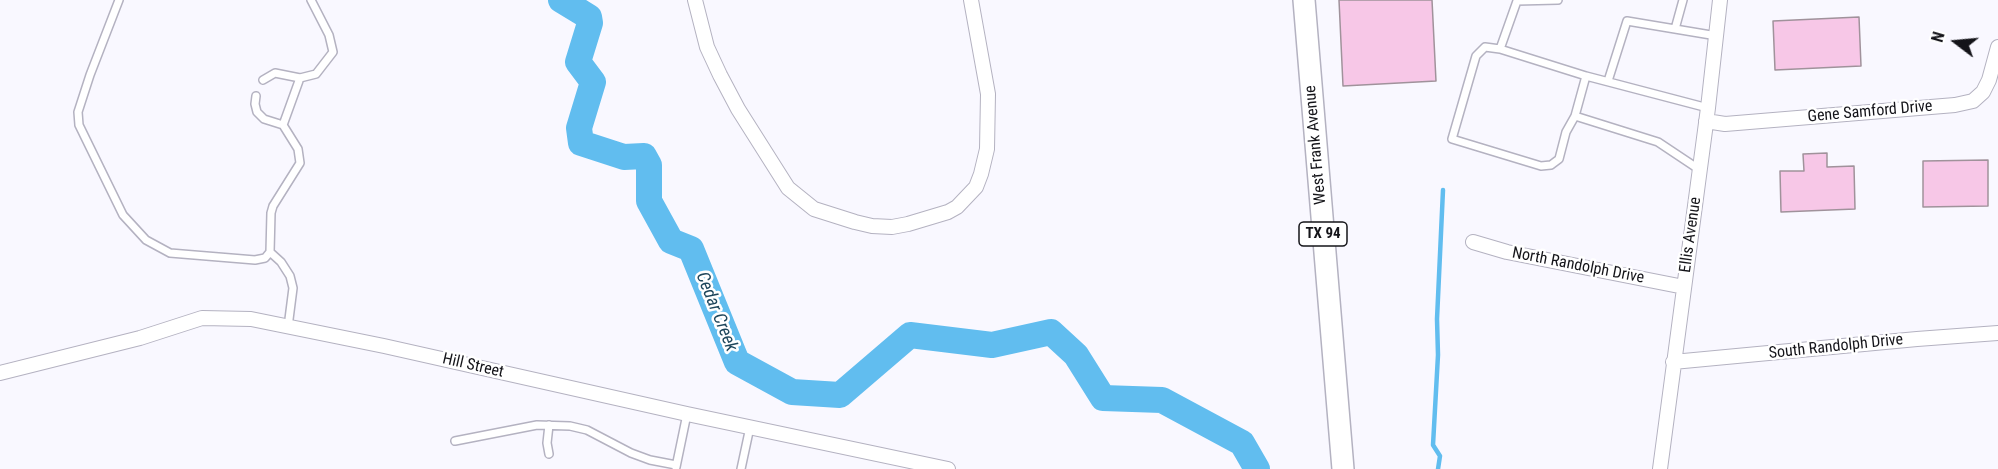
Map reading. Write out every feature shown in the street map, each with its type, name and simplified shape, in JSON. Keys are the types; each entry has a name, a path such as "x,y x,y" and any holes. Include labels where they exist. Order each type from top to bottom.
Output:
{"main road":[{"name":"West Frank Avenue","path":"1304,0 1343,469"}],"street":[{"path":"695,0 707,47 720,75 738,109 788,188 814,209 872,226 892,227 948,212 957,207 976,187 981,174 987,149 988,94 972,0 976,0"},
{"name":"Ellis Avenue","path":"1660,469 1720,0"},
{"name":"Gene Samford Drive","path":"1707,115 1725,124 1955,105 1973,100 1983,92 1989,80 1998,47"},
{"name":"North Randolph Drive","path":"1473,242 1507,252 1684,287"},
{"name":"Hill Street","path":"0,373 140,338 202,318 251,319 943,468"},
{"name":"South Randolph Drive","path":"1673,362 1998,333"}],"lane":[{"path":"119,0 78,112 79,125 123,215 146,240 170,253 255,260 265,258 270,252 273,206 300,163 298,149 283,125 264,119 257,112 256,96"},
{"path":"263,80 275,73 300,78 316,74 333,52 329,35 311,0"},
{"path":"1500,49 1517,1 1558,0"},
{"path":"1675,29 1683,0"},
{"path":"1608,81 1627,21 1717,36"},
{"path":"1586,76 1575,116 1566,132 1559,159 1551,165 1541,166 1452,139 1476,56 1485,47 1500,49 1586,76 1685,103 1707,115"},
{"path":"283,125 300,78"},
{"path":"1575,116 1658,142 1700,170"},
{"path":"270,252 281,262 290,276 293,288 288,327"},
{"path":"455,441 514,428 570,426 587,429 631,453 676,467 687,414"},
{"path":"549,425 547,443 549,454"},
{"path":"741,469 750,427"}],"building":[{"path":"1339,0 1432,0 1436,81 1343,86"},
{"path":"1859,17 1861,66 1775,70 1773,21"},
{"path":"1827,153 1827,167 1854,166 1855,209 1781,212 1780,171 1804,171 1803,154"},
{"path":"1988,160 1988,206 1923,207 1923,161"}],"waterway":[{"name":"Cedar Creek","path":"561,0 589,17 590,23 578,62 593,82 579,128 581,143 624,157 644,156 649,165 649,201 671,241 691,249 737,362 792,392 840,395 910,335 992,345 1051,332 1076,355 1103,398 1162,400 1242,443 1257,469"},
{"path":"1438,469 1440,456 1433,445 1443,190"}]}
